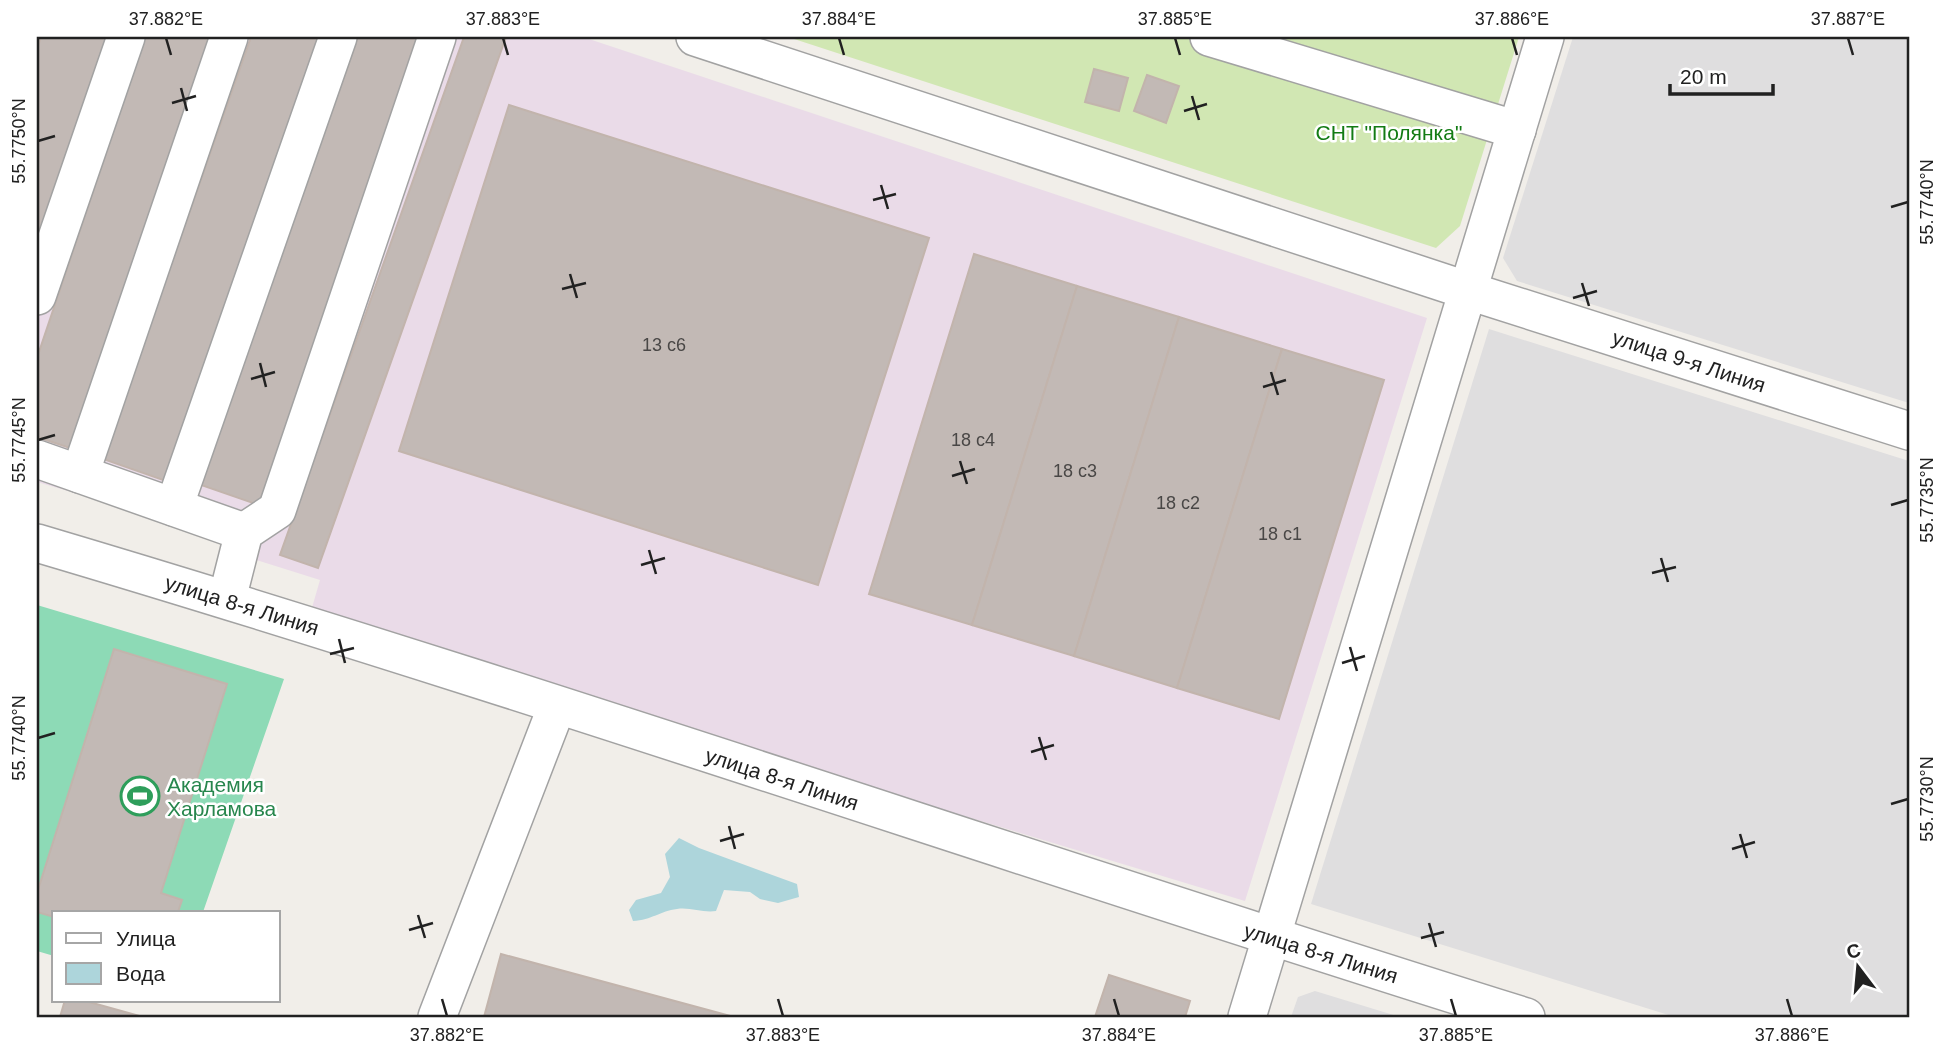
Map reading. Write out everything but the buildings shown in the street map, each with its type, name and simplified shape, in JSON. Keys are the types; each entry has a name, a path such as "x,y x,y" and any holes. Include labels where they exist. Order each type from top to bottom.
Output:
{"street":[{"path":"37,296 125,37"},
{"path":"80,474 229,37"},
{"path":"174,507 338,37"},
{"path":"227,599 244,532 277,510 437,37"},
{"name":"улица 9-я Линия","path":"695,37 1469,291 1909,431"},
{"path":"1209,37 1517,130"},
{"path":"1247,1017 1545,37"},
{"path":"37,459 244,532"},
{"name":"улица 8-я Линия","path":"37,543 227,599 1271,938 1526,1017"},
{"path":"437,1017 557,706"}],"shaded area":[{"path":"37,37 583,37 1427,318 1245,901 309,618 320,580 253,559 207,531 37,482"},
{"path":"1573,37 1909,37 1909,403 1517,281 1503,258"},
{"path":"1489,329 1909,461 1909,1017 1675,1017 1311,904"},
{"path":"1315,991 1400,1017 1291,1017 1298,997"}],"green space":[{"name":"СНТ \"Полянка\"","path":"788,37 1519,37 1460,226 1436,248"},
{"name":"Академия Харламова","path":"37,605 284,679 203,911 52,911 52,955 37,951"}],"water":[{"path":"679,838 797,884 799,897 778,903 760,899 750,892 724,890 716,911 677,909 633,921 629,910 636,900 661,893 670,877 665,854"}],"place":[{"name":"Академия Харламова","path":"140,796"}]}
